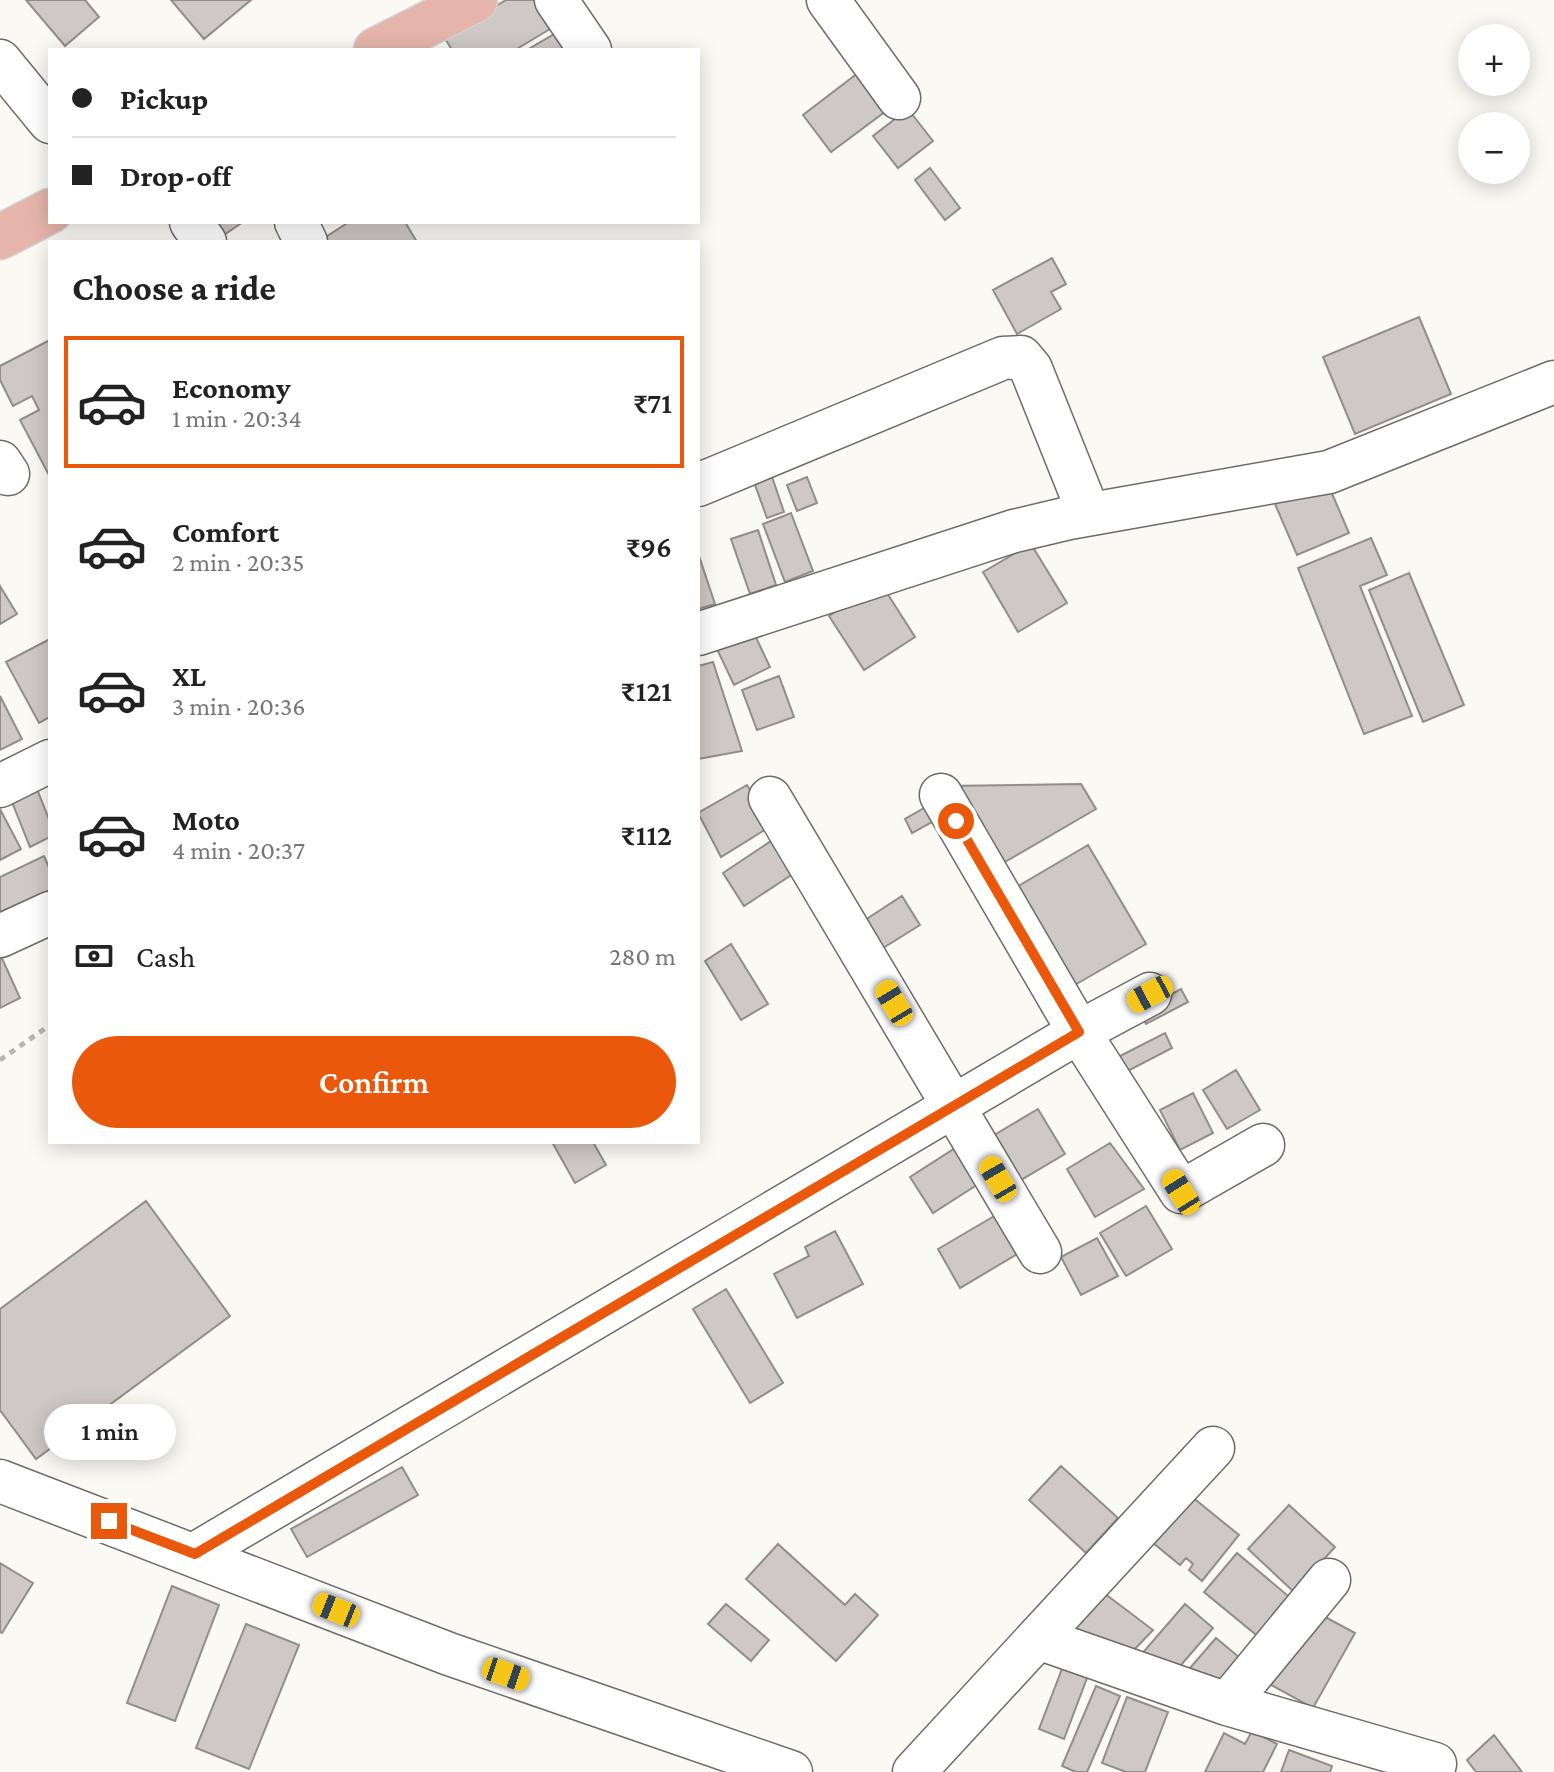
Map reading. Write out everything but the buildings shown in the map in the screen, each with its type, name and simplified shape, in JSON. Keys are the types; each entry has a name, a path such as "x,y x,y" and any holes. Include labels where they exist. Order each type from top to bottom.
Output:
{"main road":[{"path":"380,48 464,3"},
{"path":"0,237 48,212"}],"street":[{"path":"556,0 589,48"},
{"path":"828,0 899,98"},
{"path":"0,61 48,120"},
{"path":"700,484 1003,358 1021,357 1031,369 1089,514"},
{"path":"700,633 1014,531 1089,514 1329,472 1554,382"},
{"path":"0,786 48,762"},
{"path":"941,795 1079,1032 1181,1192 1263,1145"},
{"path":"770,798 956,1106 1040,1252"},
{"path":"0,936 48,914"},
{"path":"195,1554 1079,1032 1150,994"},
{"path":"914,1772 1213,1448"},
{"path":"7,1495 195,1554 449,1654 791,1772"},
{"path":"1227,1704 1329,1580"},
{"path":"1038,1638 1227,1704 1435,1764"}],"path":[{"path":"0,1060 48,1026"}],"route":[{"path":"109,1521 195,1554 1079,1032 956,821"}]}
